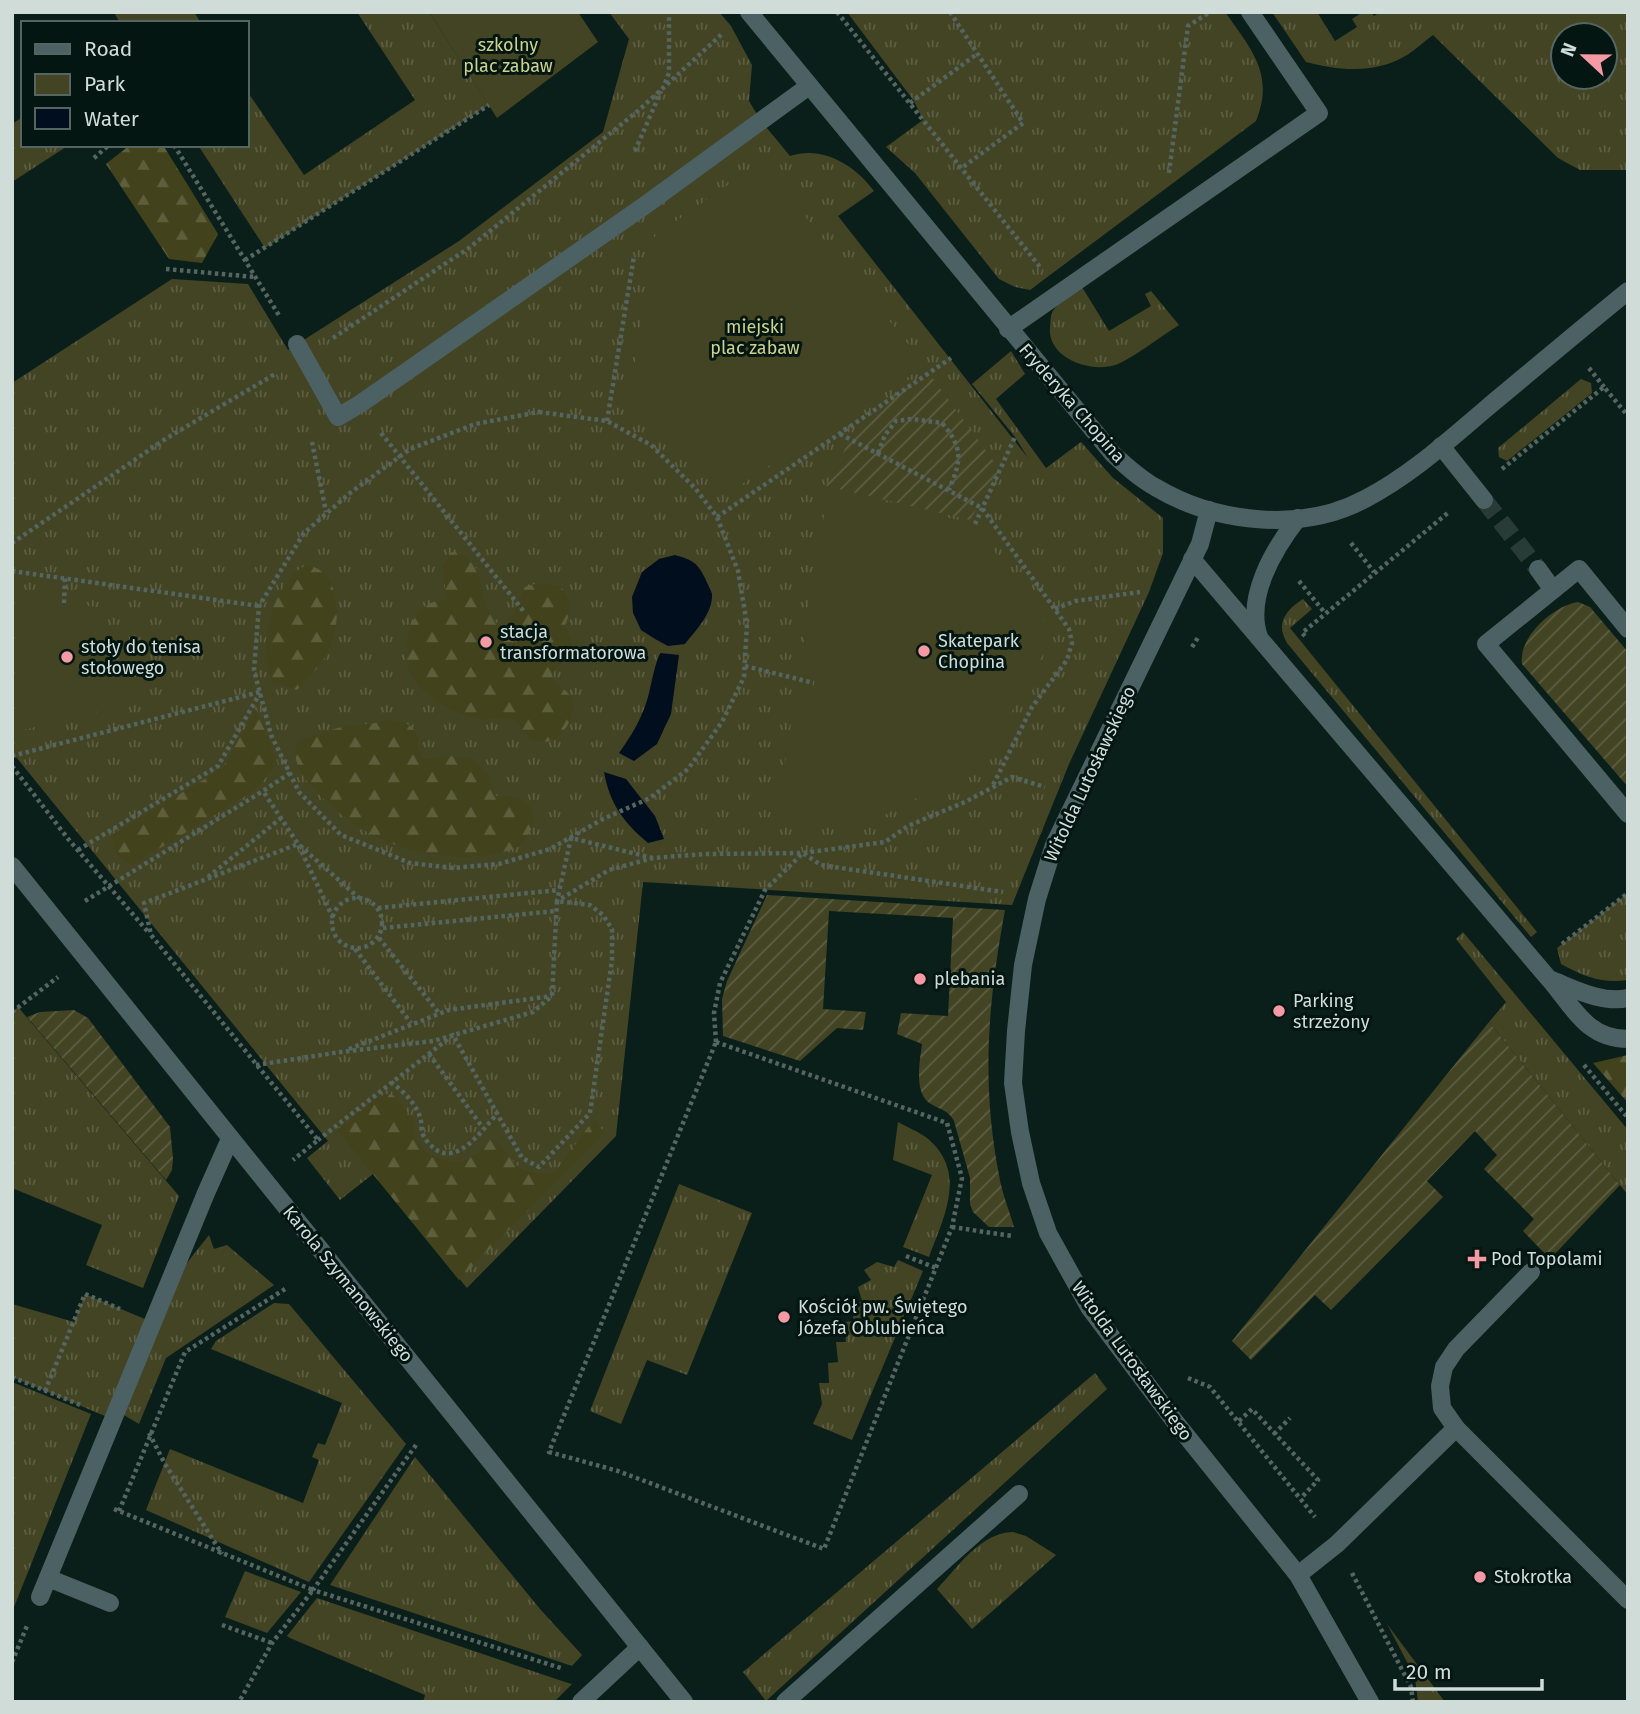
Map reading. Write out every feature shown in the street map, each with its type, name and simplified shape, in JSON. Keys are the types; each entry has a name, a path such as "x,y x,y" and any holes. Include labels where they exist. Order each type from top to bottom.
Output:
{"street":[{"name":"Fryderyka Chopina","path":"750,12 1113,454 1156,488 1209,510 1259,519 1298,518 1346,508 1362,501 1417,467 1628,290"},
{"path":"1008,329 1320,113 1250,12"},
{"path":"300,351 338,417 641,208 809,86"},
{"path":"1441,446 1480,495"},
{"name":"Witolda Lutosławskiego","path":"1209,510 1206,527 1192,559 1054,845 1034,912 1023,965 1013,1083 1026,1157 1048,1233 1089,1307 1176,1423 1298,1575 1370,1702"},
{"path":"1259,636 1255,611 1263,582 1272,557 1298,518"},
{"path":"1192,559 1595,1032 1617,1039 1628,1039"},
{"path":"1538,569 1553,590"},
{"path":"1628,629 1578,569 1486,644 1628,814"},
{"name":"Karola Szymanowskiego","path":"12,866 684,1702"},
{"path":"1549,979 1590,995 1611,999 1628,998"},
{"path":"40,1597 230,1139"},
{"path":"1531,1272 1456,1349 1444,1367 1440,1386 1442,1408 1456,1428 1628,1600"},
{"path":"1298,1575 1337,1544 1456,1428"},
{"path":"785,1702 1018,1494"},
{"path":"47,1578 110,1603"},
{"path":"580,1702 640,1647"}],"path":[{"path":"635,152 669,73 669,12"},
{"path":"837,12 1048,276 1057,295"},
{"path":"841,18 849,12"},
{"path":"950,12 1023,123 963,167"},
{"path":"1169,174 1188,26 1210,12"},
{"path":"12,543 300,351 469,248 639,110 731,26"},
{"path":"910,104 977,54"},
{"path":"245,260 489,105"},
{"path":"94,158 107,147"},
{"path":"175,147 300,351"},
{"path":"607,421 641,208"},
{"path":"166,269 255,277"},
{"path":"717,517 951,358"},
{"path":"1584,362 1628,416"},
{"path":"1311,643 1302,632 1374,572 1480,495 1604,387"},
{"path":"360,404 399,457 526,613"},
{"path":"539,412 607,421 651,445 695,488 717,517 738,570 747,624 744,677 722,722 688,769 650,798 603,819 550,849 499,864 453,867 410,863 341,835 299,792 271,735 254,670 259,606 304,533 350,493 399,457 410,449 475,424 539,412"},
{"path":"878,453 884,435 896,421 912,419 942,423 959,449 959,466 949,490"},
{"path":"840,434 982,508 1069,629 1072,643 1066,660 1032,707 992,788"},
{"path":"975,524 1015,438"},
{"path":"1350,542 1374,572"},
{"path":"12,571 259,606"},
{"path":"1291,573 1325,613"},
{"path":"64,603 65,579"},
{"path":"1055,609 1075,601 1149,592"},
{"path":"1185,657 1199,635"},
{"path":"745,666 814,683"},
{"path":"12,756 260,692"},
{"path":"78,850 218,766 260,692"},
{"path":"12,766 78,850 318,1140"},
{"path":"56,920 290,773"},
{"path":"557,901 609,870 653,858 704,854 803,853 885,842 908,827 1012,777 1056,790"},
{"path":"263,791 298,844 333,918"},
{"path":"204,880 281,818"},
{"path":"571,838 653,858"},
{"path":"256,1065 433,1041 533,1012 552,996 557,901 571,838"},
{"path":"151,935 144,903 298,844"},
{"path":"298,844 359,898"},
{"path":"803,853 821,865 1015,894"},
{"path":"716,1042 947,1123 962,1178 952,1227 824,1549 618,1471 549,1452 716,1042 714,1013 720,983 765,890 803,853"},
{"path":"378,908 559,890"},
{"path":"1557,948 1628,892"},
{"path":"367,899 378,908 383,928 379,938 368,946 355,949 347,947 335,935 333,918 345,901 367,899"},
{"path":"453,1035 522,1158 539,1167 590,1113 612,960 611,929 603,915 590,905 557,901"},
{"path":"383,928 556,911"},
{"path":"379,938 439,1013"},
{"path":"355,949 411,1023"},
{"path":"12,1012 62,974"},
{"path":"341,1052 449,1010 552,996"},
{"path":"292,1161 453,1035"},
{"path":"429,1054 484,1128"},
{"path":"1579,1058 1628,1118"},
{"path":"391,1082 404,1092 421,1119 422,1133 429,1144 439,1152 451,1154 463,1149 497,1114"},
{"path":"952,1227 1021,1237 1048,1233"},
{"path":"906,1256 936,1268"},
{"path":"119,1511 185,1352 285,1289"},
{"path":"45,1391 85,1294"},
{"path":"1185,1377 1210,1387 1337,1544 1411,1687 1413,1702"},
{"path":"1239,1421 1252,1409 1318,1480 1300,1498"},
{"path":"1274,1434 1290,1418"},
{"path":"151,1434 165,1464 222,1554"},
{"path":"239,1702 272,1643 416,1445"},
{"path":"81,1497 313,1590 602,1681"},
{"path":"222,1625 272,1643"},
{"path":"12,1640 20,1643"}],"green space":[{"path":"114,12 194,12 200,21 119,21"},
{"path":"357,12 429,12 489,105 265,248 199,147 248,147 248,92 304,175 415,100"},
{"name":"szkolny plac zabaw","path":"429,12 578,12 598,42 497,118"},
{"path":"609,12 719,12 731,26 752,65 749,101 761,121 790,156 802,153 826,155 848,166 874,191 838,216 1028,458 1015,437 972,384 1011,351 1025,374 996,399 1046,468 1081,442 1113,478 1163,518 1163,553 1149,592 1069,764 1012,905 643,882 616,1136 467,1288 373,1174 340,1200 307,1158 328,1141 12,752 12,383 172,279 248,284 288,350 459,241 603,132 629,39"},
{"path":"847,12 1225,12 1257,63 1263,89 1261,104 1256,121 1030,290 1015,287 999,279 915,173 886,147 923,120 914,101"},
{"path":"1272,12 1317,12 1335,41 1357,27 1352,19 1363,12 1371,12 1374,16 1380,12 1628,12 1628,170 1580,170 1558,158 1433,35 1407,55 1383,65 1358,69 1306,62"},
{"path":"21,118 21,147 66,147 12,182 12,124"},
{"path":"127,147 164,147 218,234 202,263 169,259 106,164"},
{"name":"miejski plac zabaw","path":"761,162 926,366 831,424 727,494 677,443 627,412 655,236"},
{"path":"1082,287 1109,331 1151,306 1145,294 1151,291 1179,325 1121,363 1094,367 1072,361 1055,347 1051,338 1051,317 1059,304"},
{"path":"929,373 1000,470 970,520 826,486 860,420"},
{"path":"1581,379 1591,383 1592,393 1507,461 1499,457 1498,448"},
{"name":"Skatepark Chopina","path":"828,490 975,524 1054,635 983,763 863,826 775,826"},
{"path":"456,551 477,570 489,612 518,647 510,619 525,587 538,583 559,585 566,594 569,615 565,626 573,652 552,675 568,693 573,706 568,724 555,738 547,742 537,741 529,738 515,720 483,720 452,710 427,695 411,675 406,649 411,626 422,608 446,597 443,567 450,553"},
{"path":"306,565 318,569 327,577 333,588 336,628 328,652 297,690 272,682 266,652 267,635 270,618 284,586"},
{"name":"stoły do tenisa stołowego","path":"21,595 101,608 124,705 23,730"},
{"path":"1303,599 1312,609 1290,628 1537,932 1531,937 1287,643 1282,623 1287,612"},
{"path":"1578,602 1590,607 1628,652 1628,787 1522,664 1526,643 1539,624 1558,610"},
{"path":"256,709 278,764 254,791 132,865 119,857 114,849 113,834 223,768"},
{"path":"385,720 405,723 414,730 418,749 424,759 450,756 475,762 487,774 495,796 513,797 528,804 534,817 533,825 521,845 503,852 465,857 422,853 381,839 362,829 328,803 308,783 299,767 295,750 297,740 348,725"},
{"path":"1628,893 1628,980 1593,978 1561,964 1557,948"},
{"path":"767,895 1005,910 994,977 989,1074 993,1140 999,1175 1014,1227 989,1227 973,1212 970,1204 970,1178 954,1121 947,1112 925,1099 922,1093 919,1068 922,1044 897,1034 901,1013 948,1016 953,918 829,911 823,1009 866,1012 863,1030 837,1028 800,1061 723,1036 722,999 727,981"},
{"path":"1463,932 1628,1130 1628,1195 1489,1022 1506,1002 1456,939"},
{"path":"18,1007 179,1196 143,1288 86,1265 102,1225 12,1188 12,1012"},
{"path":"74,1010 88,1018 170,1127 173,1159 172,1170 166,1180 27,1017 40,1012"},
{"path":"1489,1022 1620,1185 1550,1259 1523,1231 1534,1219 1484,1169 1497,1155 1475,1131 1427,1181 1443,1197 1331,1310 1315,1295 1251,1360 1232,1341"},
{"path":"1628,1055 1628,1103 1593,1063"},
{"path":"386,1094 393,1095 414,1120 414,1135 423,1149 443,1160 466,1160 492,1138 520,1168 554,1174 594,1119 605,1134 459,1280 337,1130 377,1098"},
{"path":"898,1122 927,1138 947,1165 950,1180 946,1211 929,1257 903,1247 932,1175 893,1160"},
{"path":"679,1184 752,1213 687,1375 647,1360 621,1424 590,1411"},
{"path":"209,1235 214,1249 227,1245 274,1285 166,1358 139,1424 124,1415 183,1268"},
{"path":"898,1260 923,1271 852,1440 813,1424 822,1404 819,1383 829,1383 828,1363 838,1362 836,1342 846,1342 844,1322 854,1321 851,1305 862,1301 858,1287 871,1280 864,1270 877,1262 894,1267"},
{"path":"85,1294 152,1322 112,1419 12,1377 12,1304 74,1322"},
{"path":"274,1303 289,1304 406,1444 309,1582 146,1510 170,1449 303,1503 319,1460 312,1457 318,1443 325,1445 342,1403 211,1349 216,1341"},
{"path":"1095,1373 1107,1389 766,1701 743,1672"},
{"path":"12,1382 91,1414 12,1612"},
{"path":"415,1457 540,1609 582,1655 572,1666 330,1585"},
{"path":"1013,1532 1026,1536 1056,1555 972,1629 937,1589 980,1544 1001,1534"},
{"path":"245,1571 301,1592 267,1633 225,1617"},
{"path":"317,1598 572,1684 554,1702 423,1702 425,1695 287,1636"},
{"path":"1387,1624 1445,1702 1418,1702 1415,1677"}],"water":[{"path":"675,555 690,560 699,568 711,592 712,601 703,621 685,644 668,646 641,630 633,613 632,597 642,572 659,559"},
{"path":"660,653 679,655 671,714 657,744 634,761 619,753 643,712"},
{"path":"604,772 626,779 655,816 664,839 648,843 631,828 614,803"}],"tunnel":[{"path":"1484,500 1538,569"}],"place":[{"name":"stacja transformatorowa","path":"486,642"},
{"name":"Skatepark Chopina","path":"924,651"},
{"name":"stoły do tenisa stołowego","path":"67,657"},
{"name":"plebania","path":"920,979"},
{"name":"Parking strzeżony","path":"1279,1011"},
{"name":"Pod Topolami","path":"1477,1259"},
{"name":"Kościół pw. Świętego Józefa Oblubieńca","path":"784,1317"},
{"name":"Stokrotka","path":"1480,1577"}]}
